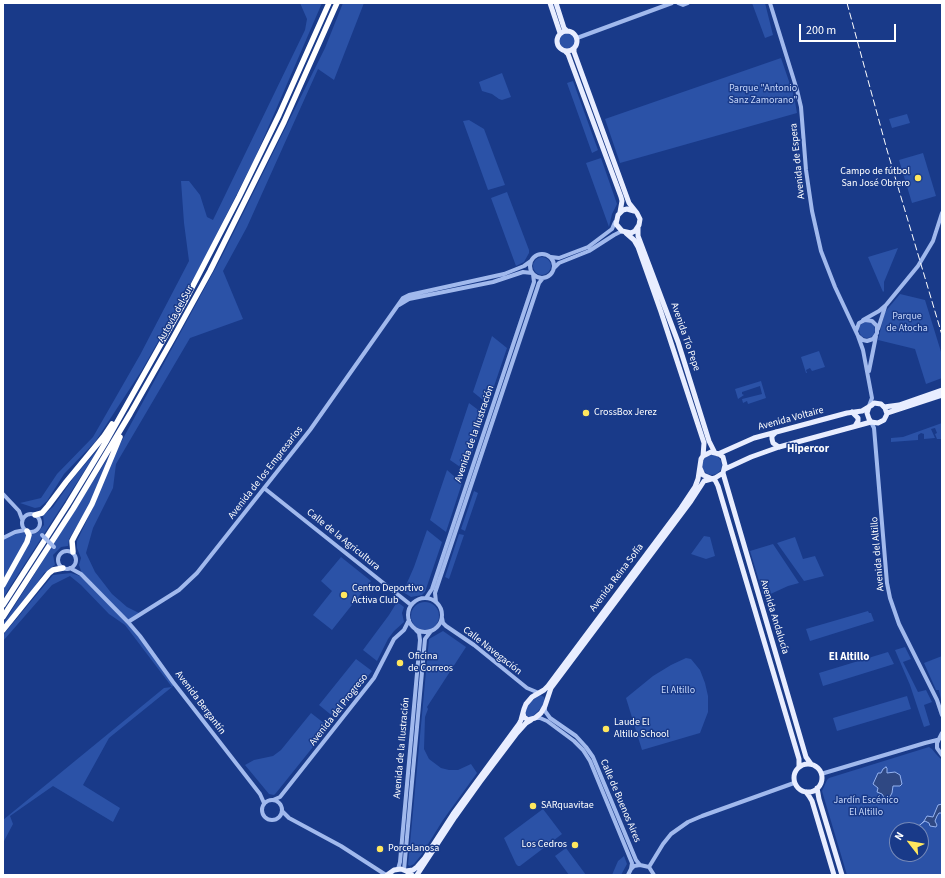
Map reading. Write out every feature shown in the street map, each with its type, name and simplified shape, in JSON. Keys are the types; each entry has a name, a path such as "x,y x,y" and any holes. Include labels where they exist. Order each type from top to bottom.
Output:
{"highway":[{"name":"Autovía del Sur","path":"3,605 68,504 129,401 184,303 236,203 282,108 329,3"},
{"name":"Autovía del Sur","path":"3,617 53,540 130,414 210,270 287,115 336,3"},
{"path":"36,515 42,513 48,506 104,436 120,411 129,401"},
{"path":"73,552 72,541 74,536 92,504 130,414"},
{"path":"3,584 27,542 29,535 28,531"},
{"path":"3,630 49,573 63,568"}],"main road":[{"path":"550,3 560,33"},
{"path":"556,3 564,28 567,31"},
{"path":"567,31 573,32 577,38 577,45 574,52 629,203 640,219 638,227 635,231 624,232 618,227 616,218 620,212 622,201 621,197 568,54 557,44 557,37 560,33 567,31"},
{"path":"565,51 574,49"},
{"path":"620,212 627,209 634,210"},
{"name":"Avenida Tío Pepe","path":"638,227 638,236 678,342 709,441 717,453"},
{"name":"Avenida Tío Pepe","path":"624,232 634,240 638,246 704,443 704,456"},
{"path":"884,407 899,405 942,390"},
{"path":"887,414 884,407 878,403 874,403 867,410 867,416 876,426 884,420 887,414 942,395"},
{"name":"Avenida Voltaire","path":"717,453 745,441 777,431 852,412 862,411 869,407"},
{"path":"852,412 858,418 855,426"},
{"path":"724,471 725,461 717,453 711,452 701,459 699,467 704,475 711,478 716,478 724,471 751,456 871,422"},
{"path":"777,431 772,436 772,439 773,443 779,447"},
{"name":"Avenida Reina Sofía","path":"528,701 534,695 544,690 550,683 684,505 695,487 699,467"},
{"name":"Avenida Andalucía","path":"724,471 805,754 811,764"},
{"name":"Avenida Andalucía","path":"711,478 717,483 798,756 799,766"},
{"name":"Avenida Reina Sofía","path":"545,706 551,688 691,501 704,481 711,478"},
{"path":"539,693 544,694 547,698"},
{"path":"387,875 394,870 413,870 424,859 452,814 518,725 528,701"},
{"path":"417,875 455,817 517,733 526,723 541,713 545,706"},
{"path":"523,713 525,719 533,719"},
{"path":"803,764 811,764 816,767 821,774 821,784 810,792 806,792 800,790 794,783 794,774 799,766 803,764"},
{"path":"817,788 842,875"},
{"path":"806,792 812,801 834,875"},
{"path":"405,870 412,875"}],"street":[{"path":"577,38 672,3"},
{"path":"678,3 684,5 688,3"},
{"name":"Avenida de Espera","path":"770,3 801,107 806,170 812,211 821,251 829,274 857,335 868,373 872,398 869,407"},
{"path":"847,315 857,321 862,321 868,320 874,323 877,333 873,338 867,341 863,340 857,335 857,326 862,321 886,305 906,282 933,241 942,213"},
{"path":"616,218 612,230 588,247 558,258 551,257 546,254 535,256 531,261 530,266 533,273 537,277 543,278 551,275 554,268 559,263 589,251 614,235 624,232"},
{"path":"551,257 554,268"},
{"name":"Avenida de los Empresarios","path":"128,622 172,595 188,582 310,430 401,300 409,295 504,274 524,266 531,261"},
{"name":"Avenida de los Empresarios","path":"393,311 409,299 493,282 523,272 533,273"},
{"name":"Avenida de la Ilustración","path":"426,598 432,589 514,345 534,282 533,273"},
{"name":"Avenida de la Ilustración","path":"436,602 435,593 539,283 543,278"},
{"name":"Avenida de Espera","path":"868,373 877,333 886,305"},
{"path":"872,398 878,403"},
{"name":"Avenida del Altillo","path":"876,426 887,583 890,598 899,624 937,700 942,715"},
{"name":"Calle de la Agricultura","path":"264,488 411,605"},
{"path":"3,494 19,510 28,514 36,515 40,520 39,526 41,533 55,548 58,564 63,568 70,568 81,574"},
{"path":"19,510 22,524 28,531 41,533"},
{"path":"22,519 28,514"},
{"path":"3,538 14,532 22,524"},
{"path":"14,532 36,530 39,526"},
{"path":"55,548 73,552 76,557 75,563 70,568"},
{"path":"58,558 60,553 64,550"},
{"path":"75,563 81,574"},
{"name":"Avenida Bergantín","path":"81,574 128,622 260,794 264,803"},
{"path":"404,630 415,629 424,632 431,631 437,627 442,618 440,608 436,602 426,598 417,600 411,605 408,615 409,620 415,629"},
{"name":"Calle Navegación","path":"442,618 443,623 446,626 474,645 529,689 539,693"},
{"name":"Avenida del Progreso","path":"271,800 280,797 374,678 394,639 404,630 409,620"},
{"path":"437,627 446,626"},
{"name":"Avenida de la Ilustración","path":"398,870 400,862 420,640 419,633 415,629"},
{"name":"Avenida de la Ilustración","path":"405,870 425,639 431,631"},
{"path":"528,701 530,695 529,689"},
{"name":"Calle de Buenos Aires","path":"545,706 547,715 576,736 593,757 636,860 640,865"},
{"name":"Calle de Buenos Aires","path":"533,719 540,718 547,721 574,740 583,750 593,766 632,863 631,869"},
{"path":"821,774 937,740 942,734"},
{"path":"937,740 937,748 942,755"},
{"path":"649,867 663,844 672,834 688,822 794,783"},
{"name":"Avenida Bergantín","path":"260,794 271,800"},
{"path":"280,797 282,811 289,818 341,846 387,875"},
{"path":"280,804 271,800 264,803 261,812 264,818 272,820 278,818 289,818"},
{"path":"278,818 282,811"},
{"path":"628,875 634,866 640,865 649,867 654,875"}],"green space":[{"path":"300,3 322,3 255,158 200,267 142,370 95,442 64,474 47,501 40,507 35,508 20,503 41,498 57,474 93,437 140,355 189,261 181,181 189,181 200,195 207,217 213,220 305,30 307,19"},
{"path":"343,3 364,3 334,80 318,69 247,227 223,271 243,319 190,338 116,464 113,488 93,528 86,553 95,572 112,594 127,607 143,615 129,623 174,685 172,687 125,625 109,614 81,585 70,576 52,585 3,641 3,635 53,575 71,573 80,576 111,606 82,574 79,565 81,558 77,548 77,541 95,503 113,457 221,258 325,48"},
{"path":"752,3 765,3 773,35 765,38"},
{"path":"567,33 573,35 575,41 573,47 567,49 561,47 559,41 561,35"},
{"name":"Parque \"Antonio Sanz Zamorano\"","path":"781,58 794,96 797,113 620,163 605,119"},
{"path":"502,73 511,97 502,100 492,94 482,91 479,82"},
{"path":"573,81 598,150 592,153 567,83"},
{"path":"907,114 910,123 892,128 889,119"},
{"path":"469,120 484,129 505,185 488,190 463,121"},
{"name":"Campo de fútbol San José Obrero","path":"923,153 936,196 912,203 899,160"},
{"path":"601,158 617,204 612,214 609,227 586,163"},
{"path":"507,192 529,250 524,262 516,266 491,198"},
{"path":"898,248 884,282 883,292 868,257"},
{"path":"542,257 548,260 551,266 548,272 542,275 536,272 533,266 536,260"},
{"name":"Parque de Atocha","path":"900,294 925,300 942,355 942,378 926,384 915,349 878,340 885,312"},
{"path":"864,322 870,322 875,327 873,336 870,338 864,338 859,333 859,327"},
{"path":"492,336 507,348 488,404 473,392"},
{"path":"819,351 825,367 812,371 810,368 806,370 806,373 801,357"},
{"path":"761,381 766,398 748,404 747,401 743,403 742,399 762,394 760,386 742,392 744,395 738,399 735,389"},
{"path":"469,403 485,415 466,471 450,460"},
{"path":"942,423 942,439 937,439 935,428 931,429 935,438 924,439 924,434 921,433 918,435 918,440 891,442 891,438 903,437"},
{"path":"99,448 3,598 3,590 9,574 3,583 3,538 18,531 28,534 37,533 44,525 43,515 53,507 74,477"},
{"path":"712,455 719,458 722,465 719,472 712,475 705,472 702,465 705,458"},
{"path":"109,456 89,506 69,539 68,546 61,547 53,555 55,565 44,573 24,603 3,627 3,624"},
{"path":"447,470 462,483 446,532 430,520"},
{"path":"474,491 478,493 465,531 461,529"},
{"path":"427,530 442,542 425,592 422,595 411,597 403,592 414,567"},
{"path":"459,534 464,535 449,579 445,577"},
{"path":"704,536 710,537 715,556 706,559 691,554"},
{"path":"795,537 803,559 815,556 824,576 804,581 777,543"},
{"path":"773,544 799,583 788,586 764,597 750,551"},
{"name":"Centro Deportivo Activa Club","path":"341,557 371,581 332,630 313,615 332,591 321,581"},
{"path":"397,602 404,607 402,613 404,622 388,639 377,661 363,650"},
{"path":"425,602 435,606 439,616 435,626 425,630 415,626 411,616 415,606"},
{"path":"868,611 871,613 874,621 810,641 806,629"},
{"path":"443,631 466,647 427,707 428,709 425,717 424,749 429,759 441,768 458,770 471,764 477,773 443,820 422,854 414,864 410,866 408,865 429,639"},
{"path":"905,647 911,659 903,662 918,692 926,690 932,702 924,705 930,725 924,727 910,685 895,650"},
{"path":"888,652 894,664 823,686 819,673"},
{"path":"942,656 942,705 939,690 936,690 924,663"},
{"name":"El Altillo","path":"686,658 691,659 700,670 708,696 708,712 700,733 642,750 626,698 653,676"},
{"path":"356,659 372,671 335,718 319,705"},
{"path":"178,674 208,712 205,714 175,676"},
{"path":"172,687 109,738 83,785 120,808 113,822 53,786 10,816 13,824 3,843 3,820 164,688"},
{"path":"540,695 544,697 545,701 542,707 532,717 528,717 525,713 530,702"},
{"path":"907,696 911,709 837,731 833,718"},
{"path":"311,713 329,727 276,793 274,795 269,794 245,765 254,760 273,756 281,750"},
{"name":"Jardín Escénico El Altillo","path":"929,747 932,749 942,760 942,874 847,875 822,791 829,778"},
{"path":"543,809 562,834 518,866 504,838"},
{"path":"566,848 586,875 569,875 555,856"},
{"path":"624,856 627,864 621,875 612,875 618,861"}],"shaded area":[{"path":"886,767 887,773 895,772 900,775 902,784 900,786 893,786 892,793 887,802 882,794 877,792 878,788 873,784 878,773 881,773"},
{"path":"942,804 942,813 939,813 935,821 937,825 936,827 930,826 929,822 923,822 927,816 933,817 938,805"}],"railway":[{"path":"847,3 887,150 942,335"}],"place":[{"name":"Campo de fútbol San José Obrero","path":"918,178"},
{"name":"CrossBox Jerez","path":"586,413"},
{"name":"Centro Deportivo Activa Club","path":"344,595"},
{"name":"Oficina de Correos","path":"400,663"},
{"name":"Laude El Altillo School","path":"606,729"},
{"name":"SARquavitae","path":"533,806"},
{"name":"Los Cedros","path":"575,845"},
{"name":"Porcelanosa","path":"380,849"}],"district":[{"name":"Hipercor","path":"808,450"},
{"name":"El Altillo","path":"849,658"}]}
